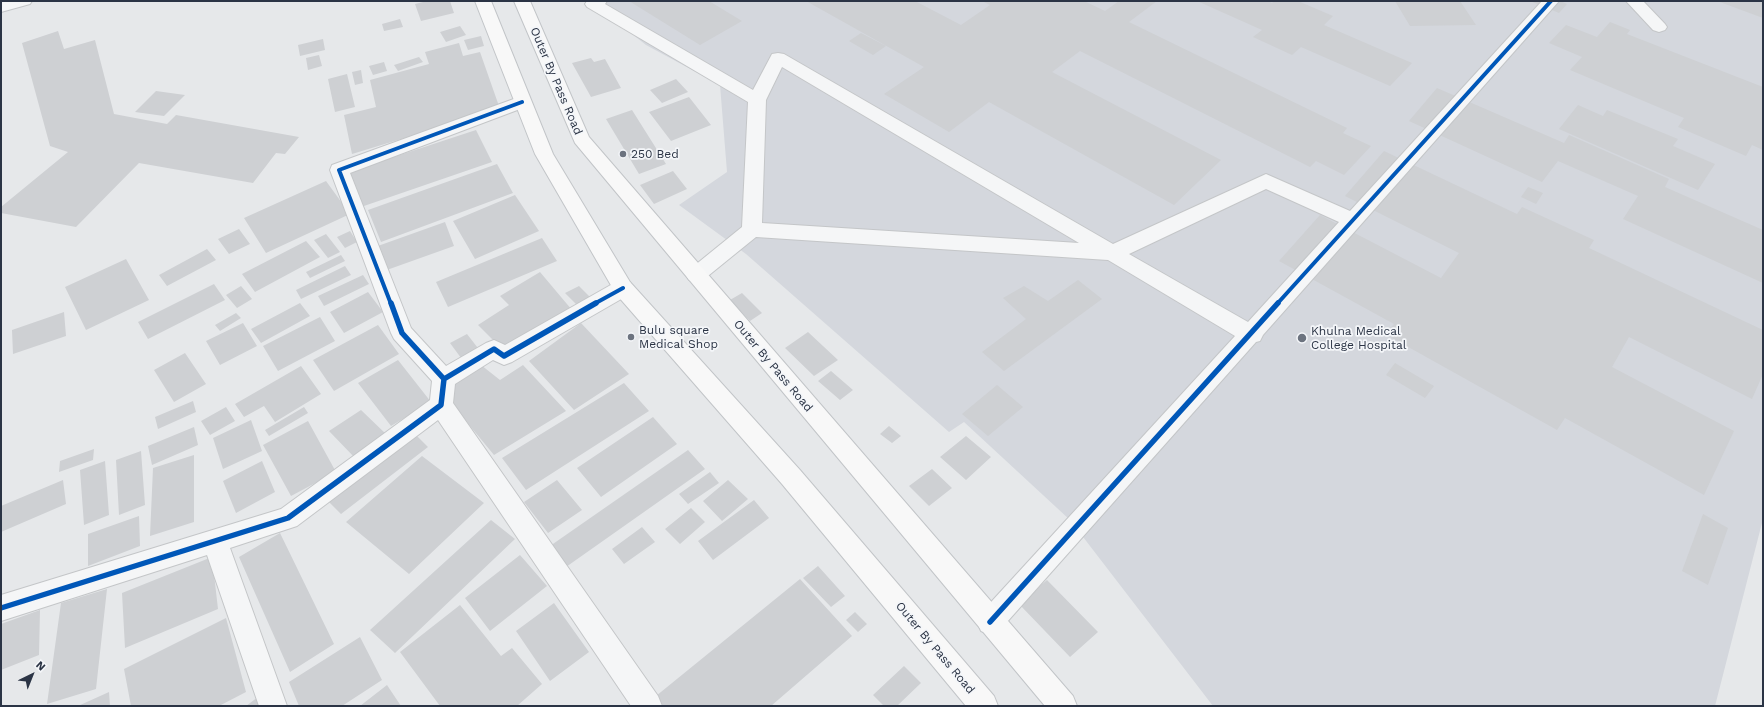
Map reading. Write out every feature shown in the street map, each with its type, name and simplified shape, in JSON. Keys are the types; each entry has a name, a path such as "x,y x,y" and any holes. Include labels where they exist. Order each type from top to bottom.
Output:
{"main road":[{"name":"Outer By Pass Road","path":"483,1 544,154 622,288 791,477 984,706"},
{"name":"Outer By Pass Road","path":"522,1 581,139 990,622 1064,706"}],"street":[{"path":"1,7 24,1"},
{"path":"599,1 594,4 756,100"},
{"path":"990,622 1252,334 1551,1"},
{"path":"1634,1 1659,26"},
{"path":"752,230 756,100 778,58 1252,334"},
{"path":"522,102 339,170 402,333 444,379 441,405 648,706"},
{"path":"696,275 752,230 1112,253 1266,181 1354,221"},
{"path":"444,379 494,349 504,356 622,288"},
{"path":"1,608 288,518 441,405"},
{"path":"215,540 274,706"}],"shaded area":[{"name":"Khulna Medical College Hospital","path":"590,1 1763,1 1763,519 1715,706 1213,706 1070,520 964,422 949,432 746,254 679,205 727,172 720,85 646,45"}],"building":[{"path":"427,1 450,1 454,13 421,21 415,4"},
{"path":"629,1 709,1 742,21 700,45"},
{"path":"806,1 915,1 961,25 990,5 982,1 1084,1 1105,11 1119,1 1157,1 1129,22 1347,128 1343,133 1371,146 1344,175 1316,161 1310,167 1080,51 1052,72 1221,160 1174,205 989,102 949,132 884,94 924,67"},
{"path":"1197,1 1268,1 1272,3 1274,1 1298,1 1333,16 1324,25 1412,63 1390,86 1301,47 1292,55 1253,37 1262,30"},
{"path":"1395,1 1460,1 1476,25 1410,26"},
{"path":"1530,1 1560,1 1567,4 1559,13"},
{"path":"1717,1 1763,1 1763,18"},
{"path":"400,19 403,27 384,31 382,24"},
{"path":"1610,22 1630,30 1627,34 1763,87 1763,150 1752,145 1746,156 1678,127 1684,118 1570,70 1582,57 1549,43 1566,25 1597,37"},
{"path":"460,26 466,35 446,42 440,32"},
{"path":"58,31 64,49 95,40 114,114 167,124 176,115 299,137 285,154 276,153 253,183 139,163 76,227 1,213 1,207 68,152 50,146 22,43"},
{"path":"861,33 886,46 873,55 849,41"},
{"path":"481,36 484,46 468,50 464,40"},
{"path":"323,39 325,50 300,56 298,45"},
{"path":"459,43 463,56 480,52 500,109 352,154 344,115 376,107 370,80 429,64 425,52"},
{"path":"319,55 322,66 308,70 306,58"},
{"path":"419,57 423,62 398,71 394,65"},
{"path":"591,58 594,62 605,59 621,88 591,97 572,63"},
{"path":"384,62 387,71 373,75 369,66"},
{"path":"361,70 363,83 355,85 352,72"},
{"path":"347,74 355,107 335,112 328,79"},
{"path":"676,79 688,92 662,103 650,90"},
{"path":"1437,88 1564,143 1569,135 1669,179 1665,187 1763,230 1763,283 1623,219 1638,196 1558,161 1542,182 1409,121"},
{"path":"156,91 185,95 164,116 135,112"},
{"path":"689,97 711,125 671,141 649,112"},
{"path":"1578,105 1603,116 1607,110 1678,139 1673,146 1715,164 1698,190 1559,129"},
{"path":"632,110 666,164 639,174 606,119"},
{"path":"476,130 492,162 361,207 348,172"},
{"path":"1384,151 1517,214 1522,207 1594,240 1589,248 1763,330 1763,374 1752,399 1629,337 1612,367 1734,431 1704,495 1565,418 1557,430 1385,334 1394,324 1279,261 1320,215 1441,278 1459,253 1345,196"},
{"path":"497,164 513,193 381,242 368,210"},
{"path":"673,171 687,189 654,204 640,185"},
{"path":"326,181 350,214 266,253 244,218"},
{"path":"1528,187 1543,193 1536,204 1521,197"},
{"path":"515,195 539,231 475,259 453,221"},
{"path":"445,222 454,246 384,271 375,247"},
{"path":"239,229 250,244 229,254 218,239"},
{"path":"350,231 357,242 345,248 337,237"},
{"path":"326,234 340,252 328,258 314,240"},
{"path":"542,238 557,261 448,307 436,282"},
{"path":"306,241 320,257 255,292 242,274"},
{"path":"207,249 216,260 167,286 159,275"},
{"path":"341,255 345,261 310,278 306,272"},
{"path":"126,259 149,300 86,330 65,287"},
{"path":"345,266 351,275 301,299 296,290"},
{"path":"540,272 572,310 506,353 478,325 509,305 500,296"},
{"path":"363,275 369,284 324,306 318,296"},
{"path":"1078,280 1102,299 1004,371 982,352 1026,319 1003,298 1024,286 1048,301"},
{"path":"214,284 225,300 148,339 138,322"},
{"path":"241,286 252,299 237,308 226,295"},
{"path":"579,286 590,297 577,305 565,293"},
{"path":"368,292 383,312 344,333 330,312"},
{"path":"742,293 762,313 750,321 730,300"},
{"path":"300,303 310,316 261,343 251,329"},
{"path":"64,312 66,336 13,354 12,330"},
{"path":"236,313 241,318 220,331 215,325"},
{"path":"320,317 335,341 278,371 263,346"},
{"path":"243,323 257,346 220,365 206,341"},
{"path":"581,323 629,374 574,410 529,361"},
{"path":"378,325 399,354 334,391 313,360"},
{"path":"808,332 838,360 814,376 785,348"},
{"path":"467,334 481,352 464,362 450,343"},
{"path":"185,353 206,384 174,402 154,370"},
{"path":"398,360 431,402 391,426 358,383"},
{"path":"1395,363 1434,386 1425,398 1386,375"},
{"path":"481,365 500,380 523,365 566,411 494,455 451,403 451,385"},
{"path":"301,366 321,394 275,422 264,406 244,417 235,404"},
{"path":"831,371 853,390 840,400 818,381"},
{"path":"624,383 649,411 526,490 502,458"},
{"path":"997,385 1023,407 988,436 962,414"},
{"path":"193,401 196,412 158,429 155,417"},
{"path":"226,407 235,421 210,435 201,421"},
{"path":"304,407 308,413 269,436 265,430"},
{"path":"361,410 387,435 355,458 329,431"},
{"path":"653,417 677,444 601,497 577,468"},
{"path":"251,420 262,451 223,469 213,438"},
{"path":"308,421 336,472 291,496 263,445"},
{"path":"889,426 901,436 892,443 880,434"},
{"path":"194,427 198,445 152,465 148,446"},
{"path":"415,434 428,447 341,514 328,501"},
{"path":"966,436 991,457 966,480 940,457"},
{"path":"94,449 93,460 59,472 60,461"},
{"path":"688,450 705,469 566,567 550,546"},
{"path":"141,451 145,505 119,515 116,460"},
{"path":"194,455 194,522 150,536 153,468"},
{"path":"422,456 484,503 409,574 346,522"},
{"path":"105,461 109,515 84,525 80,470"},
{"path":"262,461 275,492 236,513 223,481"},
{"path":"932,469 952,488 929,506 909,486"},
{"path":"710,472 719,483 688,504 679,494"},
{"path":"63,480 66,504 1,532 1,506"},
{"path":"557,480 582,510 548,533 524,502"},
{"path":"728,480 748,499 722,521 703,501"},
{"path":"754,500 769,518 713,560 698,541"},
{"path":"691,508 705,522 680,544 665,529"},
{"path":"1703,514 1728,528 1708,585 1682,571"},
{"path":"139,516 140,546 88,566 88,534"},
{"path":"491,520 515,539 395,653 370,630"},
{"path":"642,527 655,542 624,564 612,549"},
{"path":"280,533 334,644 290,672 239,557"},
{"path":"520,555 547,586 490,631 465,598"},
{"path":"212,557 218,609 125,648 122,593"},
{"path":"818,566 845,596 831,607 803,578"},
{"path":"800,579 852,636 771,706 663,706 656,696"},
{"path":"1047,580 1098,632 1070,657 1019,604"},
{"path":"107,589 96,689 47,704 61,603"},
{"path":"554,603 589,652 550,681 516,631"},
{"path":"460,605 501,656 512,648 542,684 517,706 440,706 400,652"},
{"path":"40,610 39,655 1,670 1,624"},
{"path":"855,612 867,624 858,632 846,620"},
{"path":"226,618 246,692 219,706 131,706 124,669"},
{"path":"360,637 382,680 342,706 299,706 289,682"},
{"path":"904,666 921,683 897,706 884,706 873,695"},
{"path":"387,685 401,706 360,706"},
{"path":"109,692 110,706 78,706"},
{"path":"258,697 263,706 246,706"}],"cycle path":[{"path":"990,622 1551,1"},
{"path":"444,379 402,333 339,170 522,102"},
{"path":"1,608 288,518 441,405 444,379 494,349 504,356 623,288"}],"place":[{"name":"250 Bed","path":"623,154"},
{"name":"Bulu square Medical Shop","path":"631,337"},
{"name":"Khulna Medical College Hospital","path":"1302,338"}]}
